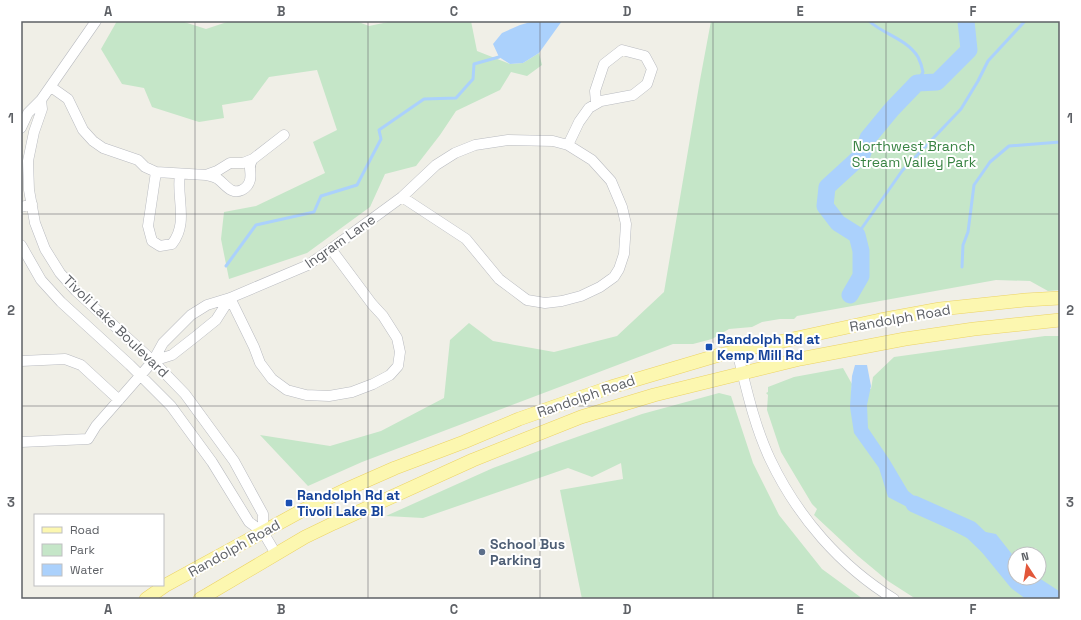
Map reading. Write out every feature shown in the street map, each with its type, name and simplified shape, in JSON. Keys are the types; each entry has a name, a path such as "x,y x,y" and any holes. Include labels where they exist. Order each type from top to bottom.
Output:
{"main road":[{"name":"Randolph Road","path":"146,599 166,585 303,510 345,490 519,419 611,387 737,351 880,320 940,309 1025,300 1060,298"},
{"name":"Randolph Road","path":"200,599 305,537 334,523 473,460 581,417 654,395 742,372 800,359 905,339 974,329 1060,320"}],"street":[{"name":"Tivoli Lake Boulevard","path":"21,128 28,113 51,87 96,21"},
{"path":"402,197 466,239 499,279 527,300 545,303 562,301 581,296 600,287 614,277 619,269 624,254 626,224 622,206 611,181 592,160 568,145 579,122 589,108 596,103 633,95 647,84 652,69 645,56 622,50 604,64 595,91 596,103"},
{"path":"51,87 68,99 83,130 93,141 103,148 138,160 145,167 156,172 206,175 217,178 233,191 244,189 249,184 251,178 249,164 253,159 284,135"},
{"name":"Tivoli Lake Boulevard","path":"41,100 42,109 34,132 28,161 29,190 35,223 45,249 60,273 76,291 153,361 185,394 234,460 263,514 263,532"},
{"name":"Ingram Lane","path":"21,442 88,439 96,426 153,361 164,343 191,315 207,305 230,298 308,265 402,197 436,165 455,153 475,145 508,140 553,142 568,145"},
{"path":"206,175 217,171 225,165 243,163 253,159"},
{"path":"156,172 148,226 152,241 160,246 172,244 178,237 181,219 180,174"},
{"path":"21,207 32,204"},
{"name":"Tivoli Lake Boulevard","path":"21,245 41,280 60,302 170,406 212,462 249,522 263,532 276,554"},
{"path":"230,298 254,347 260,363 272,379 287,390 306,395 329,396 352,392 373,384 390,375 398,366 400,352 397,338 383,316 372,304 332,249"},
{"path":"153,361 172,355 216,320 230,298"},
{"path":"737,351 755,421 770,458 791,498 813,528 835,553 878,589 894,599"},
{"path":"21,361 65,359 81,365 119,400"}],"green space":[{"path":"117,21 181,21 206,29 230,21 356,21 369,26 393,21 471,21 477,51 510,64 523,63 539,53 542,65 527,76 511,72 500,90 456,111 416,166 385,174 370,207 307,253 229,279 221,239 224,212 256,206 325,173 313,142 337,130 317,70 269,77 252,100 222,105 224,118 199,122 152,107 144,88 122,84 101,49"},
{"name":"Northwest Branch Stream Valley Park","path":"711,21 1060,21 1060,290 1048,291 1030,281 996,280 797,316 794,319 780,319 762,322 752,327 729,329 712,339 693,344 673,344 362,462 308,486 260,435 330,446 381,431 444,398 450,340 469,323 493,341 554,352 617,336 664,292"},
{"path":"1045,336 1060,336 1060,599 916,599 888,581 858,556 814,515 817,509 812,504 781,452 767,410 768,395 766,393 768,392 768,387 794,377 843,368 852,384 851,392 871,389 873,377 894,357"},
{"path":"719,393 731,396 753,463 779,515 822,569 863,599 582,599 560,490 623,479 621,463 592,477 568,468 423,518 386,516 493,468 557,444 642,414"}],"water":[{"path":"534,21 562,21 539,53 523,63 510,64 499,57 493,44 502,33"},
{"path":"855,365 867,365 871,386 867,405 868,428 908,491 950,525 996,534 1007,548 1007,583 969,539 888,497 879,468 854,433 850,407 852,376"},
{"path":"1047,583 1059,591 1060,599 1026,599 1009,586 1047,586"}],"waterway":[{"path":"869,21 881,30 901,41 913,51 919,59 923,72 917,83"},
{"path":"850,295 861,276 861,251 857,235 838,223 825,206 827,187 862,155 868,138 892,109 917,83 937,82 969,50 966,21"},
{"path":"857,235 902,171 961,109 988,61 1025,21"},
{"path":"226,266 256,225 314,212 321,196 357,185 381,139 379,130 424,99 456,98 473,79 474,64 499,57"},
{"path":"962,267 963,245 968,232 974,185 990,162 1009,146 1060,142"},
{"path":"914,504 970,529 1007,564"}],"place":[{"name":"Randolph Rd at Kemp Mill Rd","path":"709,347"},
{"name":"Randolph Rd at Tivoli Lake Bl","path":"289,503"},
{"name":"School Bus Parking","path":"482,552"}]}
